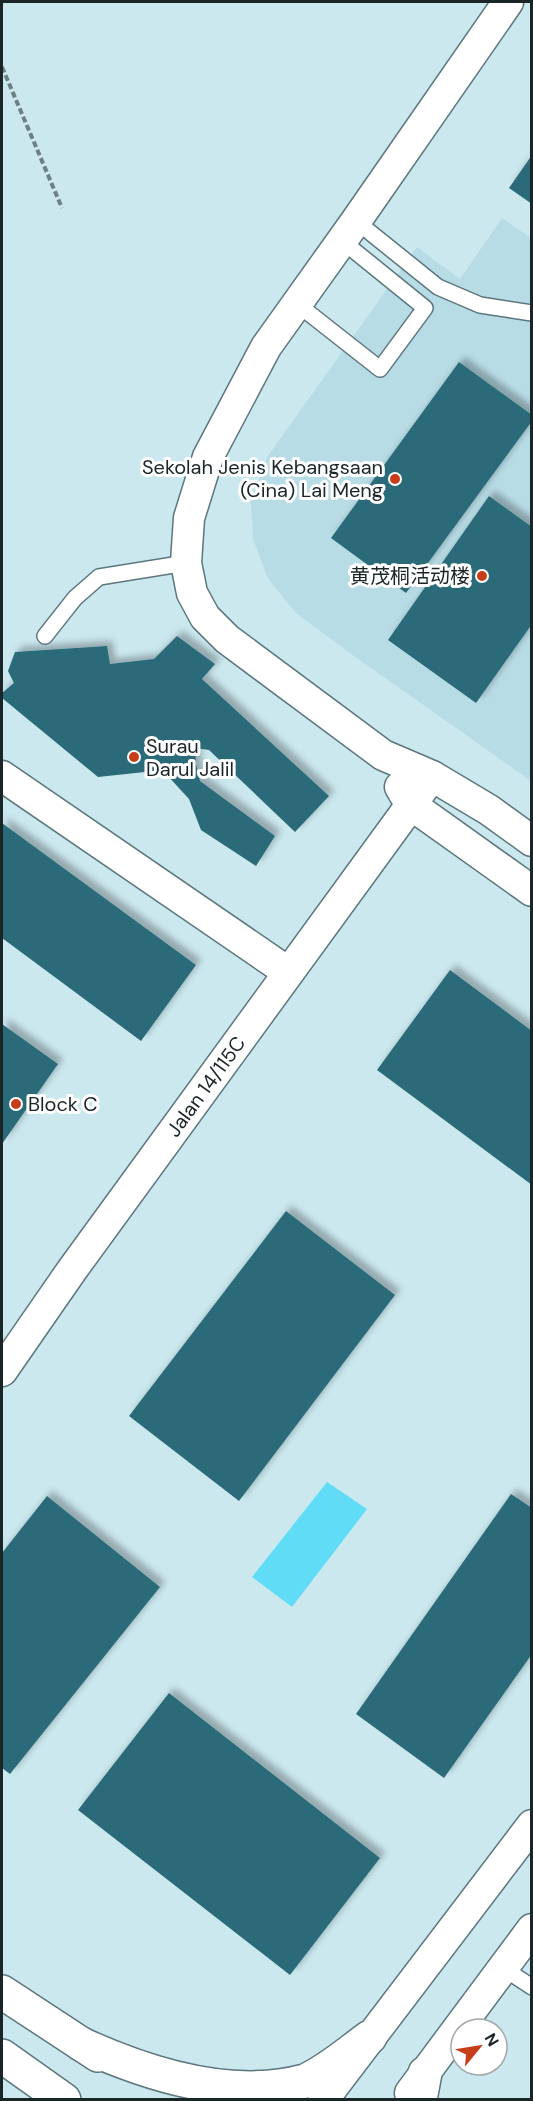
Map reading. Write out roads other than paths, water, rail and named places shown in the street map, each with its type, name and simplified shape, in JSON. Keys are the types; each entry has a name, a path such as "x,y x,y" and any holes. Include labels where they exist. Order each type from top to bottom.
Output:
{"main road":[{"path":"2,1992 163,2100"},
{"path":"81,2044 142,2072 214,2095 248,2096 276,2091 304,2082 329,2068 370,2037"},
{"path":"2,2056 64,2100"}],"street":[{"path":"508,2 266,346 208,457 189,518 186,563 192,593 205,617 227,639 383,755 432,776 489,810 531,841"},
{"path":"383,755 410,804 531,891"},
{"path":"2,776 288,972"},
{"name":"Jalan 14/115C","path":"2,1371 288,972 432,776"},
{"path":"323,2100 531,1825"},
{"path":"405,2100 423,2086 531,1929"}],"lane":[{"path":"296,303 380,369 425,308 349,231"},
{"path":"349,231 438,287 480,305 531,313"},
{"path":"45,636 75,598 99,577 186,563"},
{"path":"503,1968 531,1987"}],"water":[{"path":"327,1482 367,1509 292,1607 252,1577"}],"place":[{"name":"Sekolah Jenis Kebangsaan (Cina) Lai Meng","path":"395,479"},
{"name":"黄茂桐活动楼","path":"482,576"},
{"name":"Surau Darul Jalil","path":"134,757"},
{"name":"Block C","path":"16,1104"}]}
